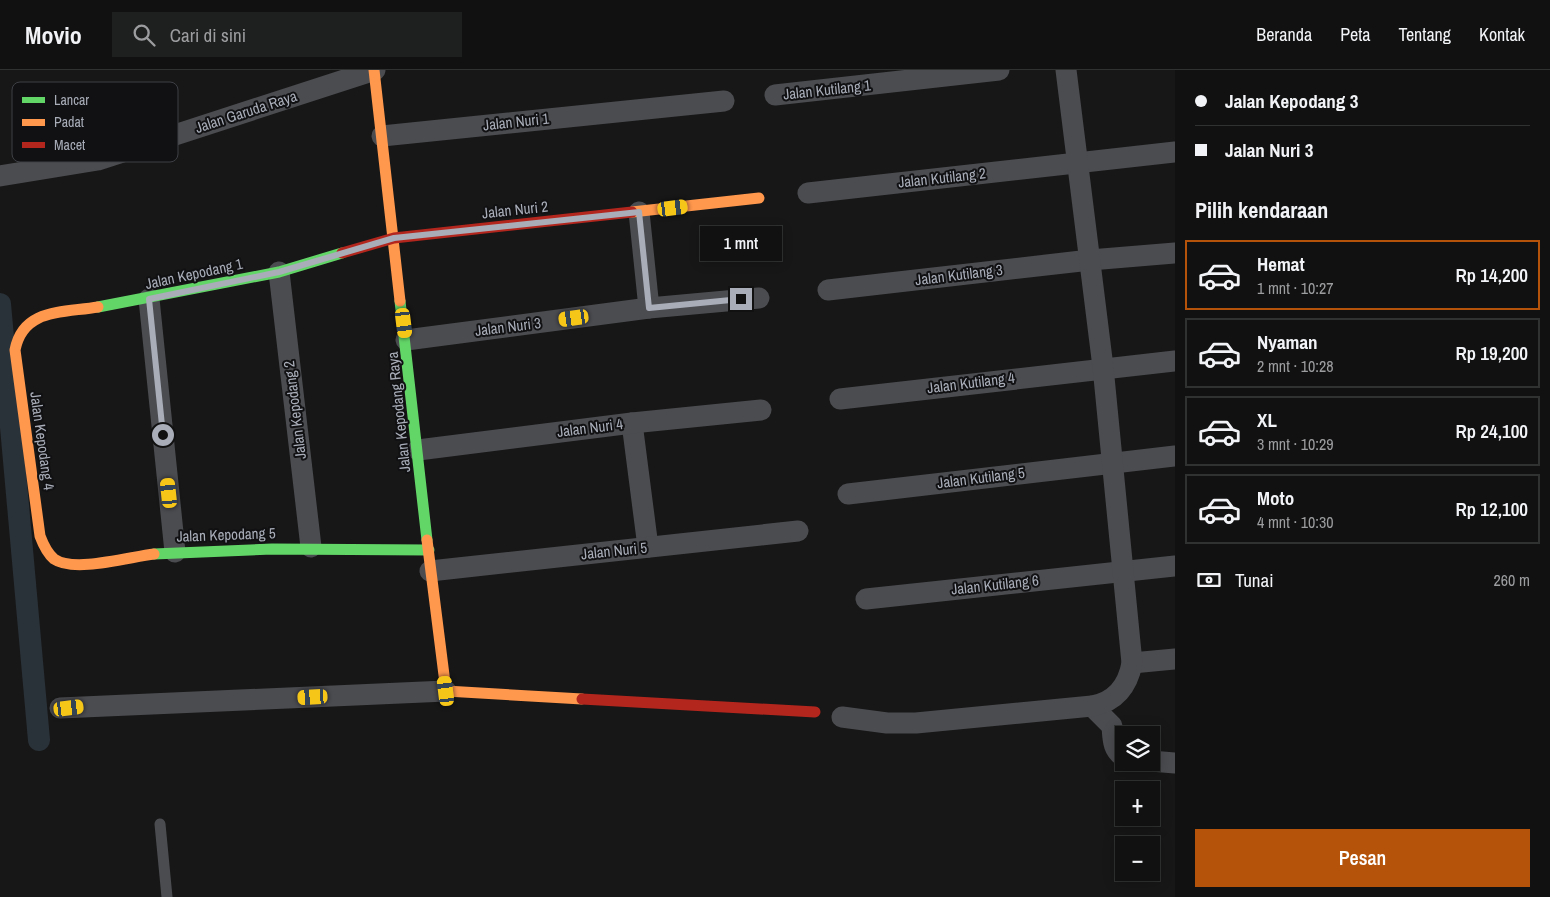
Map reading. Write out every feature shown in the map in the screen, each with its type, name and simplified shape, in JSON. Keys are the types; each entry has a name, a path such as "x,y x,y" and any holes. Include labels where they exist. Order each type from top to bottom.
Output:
{"street":[{"name":"Jalan Kepodang Raya","path":"374,70 406,340 430,571 446,691"},
{"name":"Jalan Garuda Raya","path":"178,134 374,70"},
{"name":"Jalan Kutilang 1","path":"775,96 999,70"},
{"path":"842,716 887,722 916,723 1102,705 1123,689 1130,677 1132,662 1103,367 1066,70"},
{"name":"Jalan Nuri 1","path":"382,136 650,107 724,101"},
{"name":"Jalan Kutilang 2","path":"808,193 1175,152"},
{"name":"Jalan Garuda Raya","path":"0,176 86,162"},
{"path":"649,308 639,212 759,198"},
{"name":"Jalan Nuri 2","path":"394,238 639,212"},
{"name":"Jalan Kepodang 1","path":"15,350 18,334 22,327 39,317 149,299 279,272 394,238"},
{"name":"Jalan Kutilang 3","path":"828,290 1175,252"},
{"name":"Jalan Kepodang 2","path":"279,272 311,547"},
{"name":"Jalan Nuri 3","path":"406,340 649,308 759,298"},
{"path":"149,299 175,552"},
{"name":"Jalan Kepodang 4","path":"15,350 40,536"},
{"name":"Jalan Kutilang 4","path":"840,399 1175,360"},
{"name":"Jalan Nuri 4","path":"418,450 632,423 761,410"},
{"path":"632,423 648,547"},
{"name":"Jalan Kutilang 5","path":"848,494 1175,456"},
{"name":"Jalan Nuri 5","path":"430,571 798,531"},
{"name":"Jalan Kepodang 5","path":"40,536 45,551 52,558 71,564 175,552 311,547 429,550"},
{"name":"Jalan Kutilang 6","path":"866,599 1175,566"},
{"path":"1132,662 1175,659"},
{"path":"60,708 446,691 815,712"},
{"path":"1092,706 1112,726 1115,748"},
{"path":"1160,762 1175,763"}],"lane":[{"path":"160,824 167,897"}],"waterway":[{"path":"0,304 39,740"}],"traffic: fast":[{"path":"98,307 279,272 342,253"},
{"path":"400,301 427,540"},
{"path":"154,554 272,549 429,550"}],"traffic: slow":[{"path":"374,70 400,301"},
{"path":"632,212 759,198"},
{"path":"98,307 58,312 36,320 26,326 19,336 15,350 40,536 54,559 75,565 102,563 154,554"},
{"path":"427,540 446,691 582,699"}],"traffic: jam":[{"path":"342,253 394,238 632,212"},
{"path":"582,699 815,712"}],"route":[{"path":"163,435 149,299 279,272 394,238 639,212 649,308 741,299"}]}
